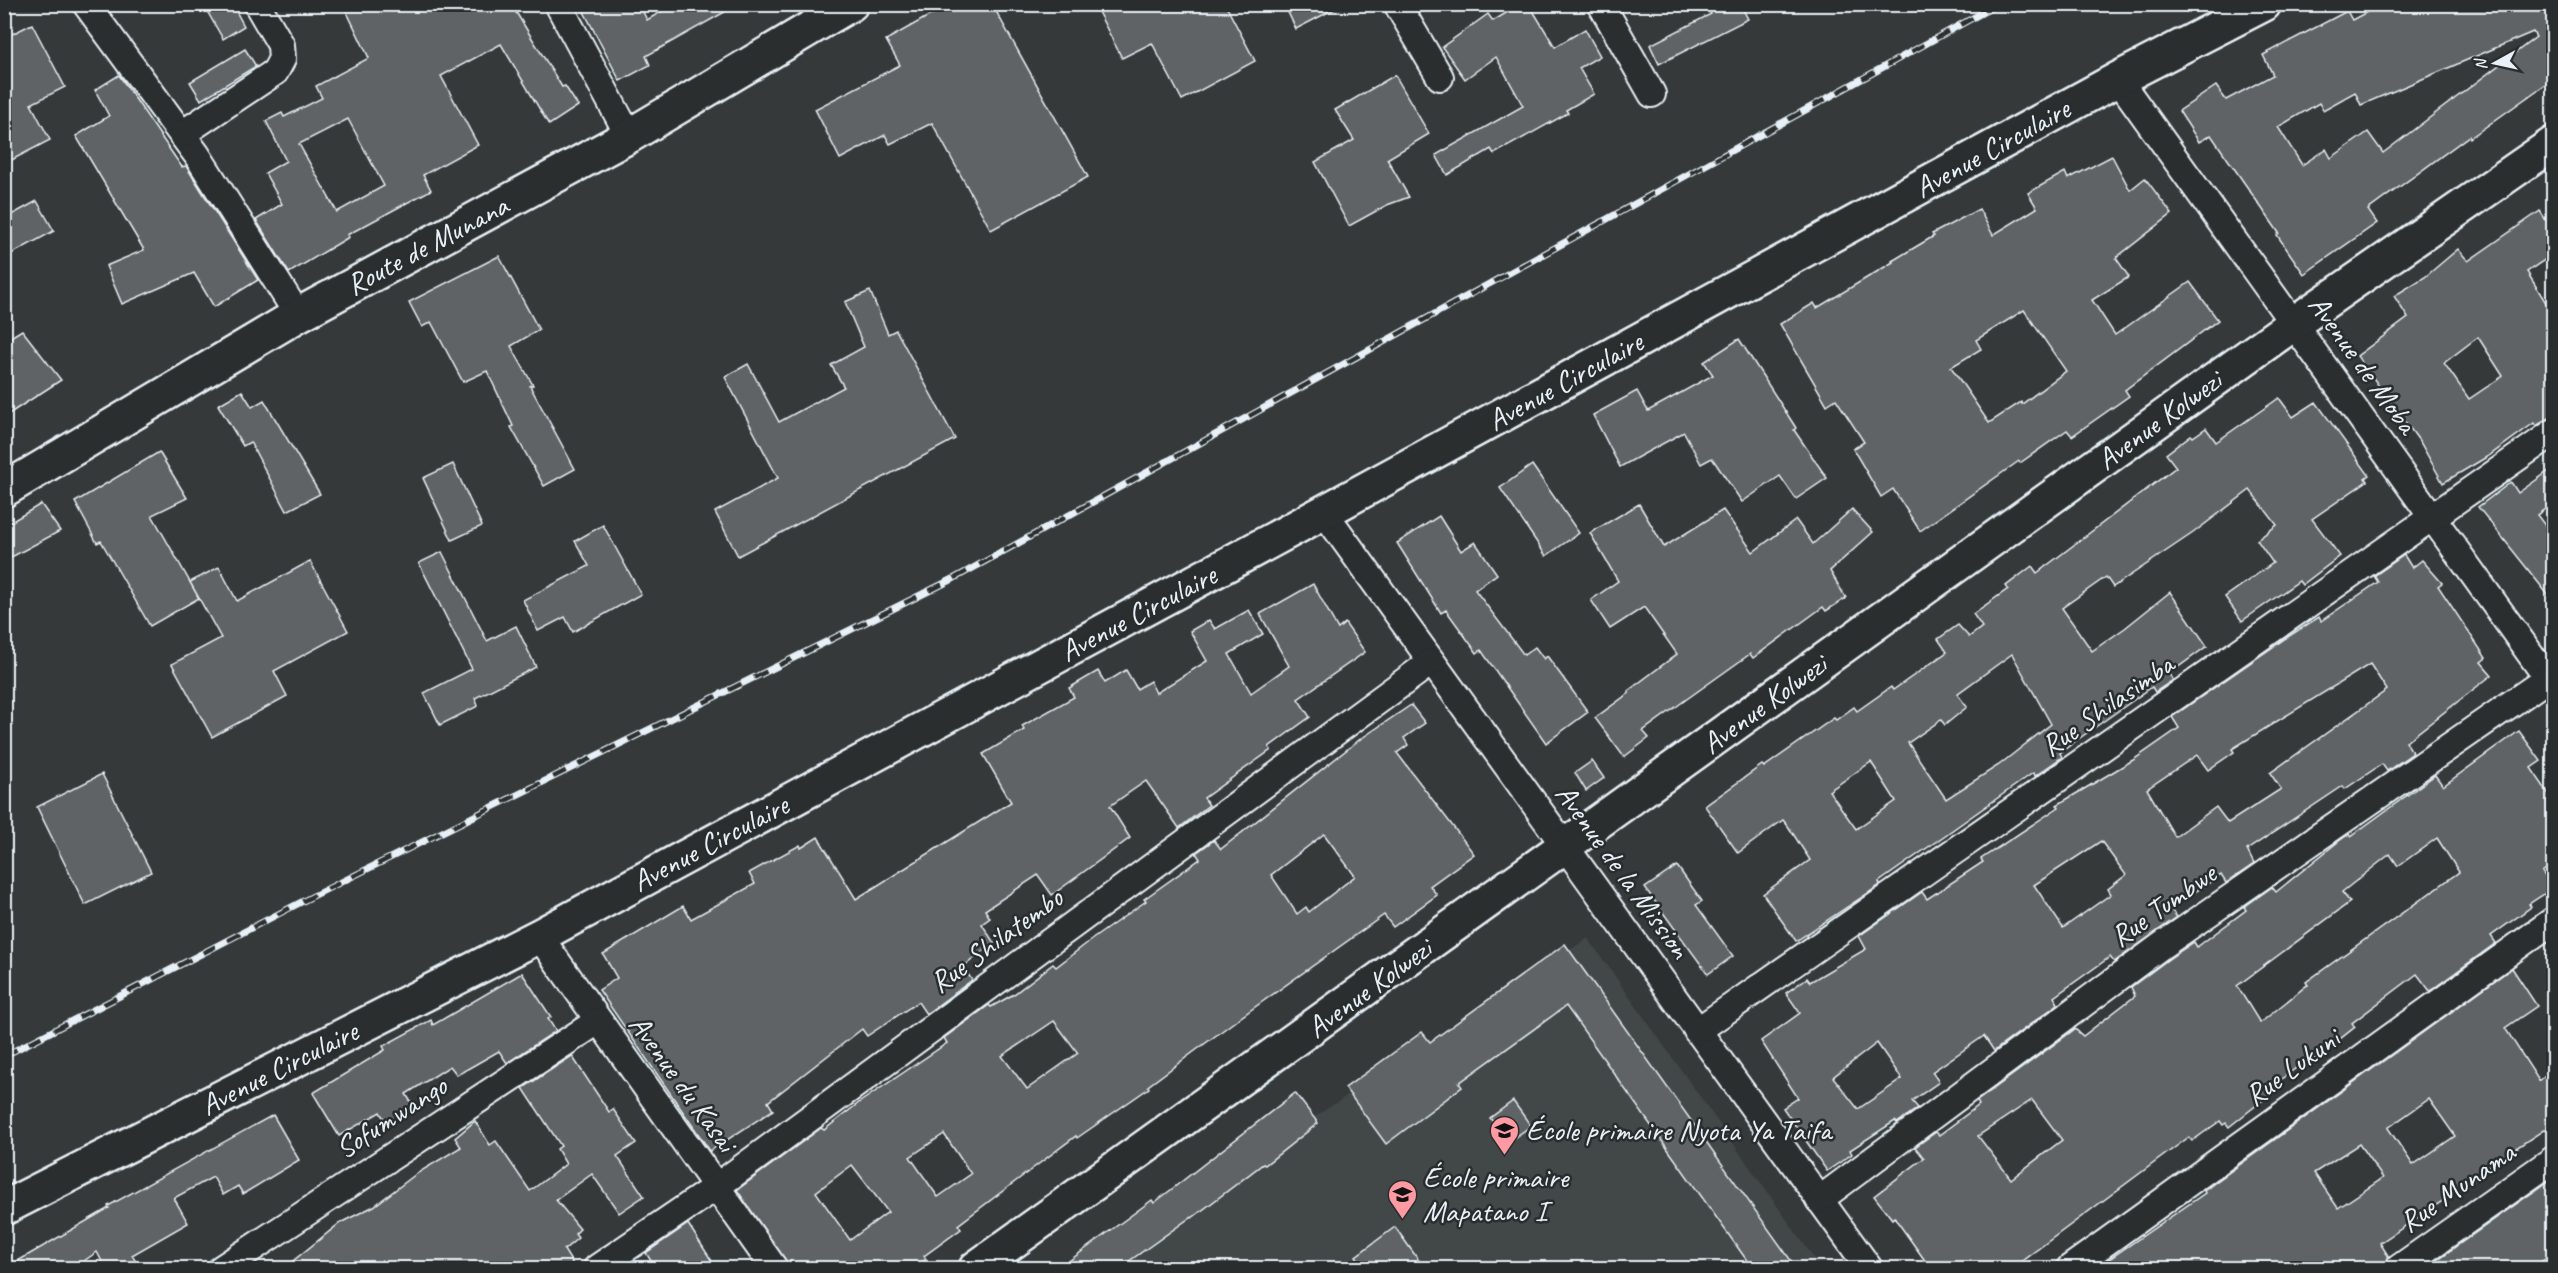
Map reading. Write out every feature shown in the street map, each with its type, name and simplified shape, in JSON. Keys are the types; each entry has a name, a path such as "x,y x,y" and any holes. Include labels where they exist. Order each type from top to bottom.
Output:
{"street":[{"path":"86,4 182,134 298,315"},
{"path":"182,134 275,72 282,59 281,45 257,4"},
{"path":"558,4 629,136"},
{"name":"Route de Munana","path":"4,490 298,315 629,136 851,4"},
{"path":"1397,4 1440,77"},
{"path":"1601,4 1652,94"},
{"name":"Avenue Circulaire","path":"4,1208 539,936 1324,512 2118,79 2264,4"},
{"name":"Avenue de Moba","path":"2118,79 2432,518 2551,680"},
{"name":"Avenue Kolwezi","path":"976,1269 2293,324 2553,142"},
{"name":"Rue Shilasimba","path":"1697,1031 2553,432"},
{"name":"Avenue de la Mission","path":"1324,512 1869,1269"},
{"name":"Rue Shilatembo","path":"597,1269 716,1187 1431,662"},
{"name":"Rue Tumbwe","path":"1819,1200 2161,946 2551,680"},
{"name":"Rue Lukuni","path":"2070,1269 2553,920"},
{"name":"Avenue du Kasai","path":"539,936 774,1269"},
{"name":"Sofumwango","path":"222,1269 598,1021"},
{"name":"Rue Munama","path":"2399,1269 2553,1159"}],"shaded area":[{"path":"1588,938 1821,1268 1083,1268"}],"building":[{"path":"203,4 232,4 244,26 223,39"},
{"path":"343,4 511,4 562,87 565,86 578,106 549,125 501,44 441,76 478,145 423,175 431,190 347,235 349,237 289,273 256,220 282,204 265,173 286,161 266,121 282,113 284,117 322,98 316,86 369,58","holes":["348,119 384,186 337,212 299,144"]},
{"path":"580,4 639,4 647,20 675,4 739,4 646,56 650,65 620,81"},
{"path":"950,4 992,4 1088,177 991,230 932,123 890,144 885,135 840,159 815,109 900,65 886,40"},
{"path":"1094,4 1225,4 1255,61 1182,100 1152,43 1122,58"},
{"path":"1284,4 1344,4 1296,29"},
{"path":"1521,4 1529,4 1555,47 1585,29 1600,56 1579,68 1594,94 1566,110 1568,113 1494,154 1491,149 1447,175 1436,155 1523,106 1496,57 1465,79 1442,47 1488,14 1493,21"},
{"path":"1705,4 1740,4 1748,19 1659,64 1650,45 1711,14"},
{"path":"2382,4 2553,4 2553,79 2470,138 2469,136 2368,210 2377,223 2304,274 2277,235 2279,233 2211,135 2199,142 2179,111 2216,86 2226,100 2273,75 2263,55 2347,11 2352,20","holes":["2533,32 2536,37 2383,153 2368,132 2331,158 2326,149 2302,165 2278,127 2319,103 2323,110 2355,92 2361,105"]},
{"path":"32,24 65,87 31,104 50,140 4,164 4,38"},
{"path":"245,49 256,66 201,100 190,82"},
{"path":"119,75 182,167 186,166 258,280 214,307 194,273 122,304 106,266 144,250 76,136 109,116 95,90"},
{"path":"1395,75 1429,134 1387,159 1409,197 1387,205 1349,226 1315,162 1354,140 1335,110"},
{"path":"2112,156 2130,190 2145,178 2172,214 2116,258 2129,277 2092,300 2115,335 2190,282 2218,320 2125,390 2129,396 2072,436 2067,430 2020,463 2019,461 1920,531 1893,489 1881,497 1853,449 1864,442 1836,399 1827,405 1780,324 1814,303 1817,308 1934,236 1932,234 1979,209 1993,235 2037,208 2028,193 2065,172 2068,179","holes":["2024,310 2066,371 2022,404 2021,402 1989,423 1951,367 1981,349 1976,340"]},
{"path":"37,201 54,231 4,258 4,219"},
{"path":"2540,211 2553,231 2553,254 2527,272 2553,314 2553,416 2536,426 2534,423 2490,455 2443,483 2420,442 2357,356 2408,318 2394,296 2425,277 2458,249 2468,261","holes":["2478,337 2503,376 2469,399 2444,363"]},
{"path":"499,256 539,330 511,346 575,469 544,486 511,427 513,426 487,371 463,382 431,322 422,327 409,302"},
{"path":"870,291 888,334 896,330 955,439 738,556 715,512 778,478 725,377 748,364 779,422 844,387 831,365 864,347 845,302"},
{"path":"22,330 61,380 4,417 4,341"},
{"path":"1739,339 1796,428 1794,430 1827,478 1796,499 1780,476 1742,502 1712,458 1701,464 1684,432 1620,467 1593,415 1637,391 1648,411 1713,375 1704,362"},
{"path":"242,391 252,407 264,400 320,494 287,511 250,442 243,446 218,405"},
{"path":"2279,398 2293,417 2316,402 2369,475 2365,478 2367,481 2312,519 2340,556 2302,585 2299,581 2242,621 2225,597 2273,563 2257,540 2277,525 2250,490 2193,533 2113,587 2106,577 2062,608 2092,651 2170,592 2207,646 2169,674 2173,680 2155,692 2152,687 2060,753 2062,757 2035,776 2033,773 1879,882 1880,885 1796,941 1763,894 1810,860 1788,826 1783,820 1738,853 1705,806 1834,718 1836,720 1854,707 1857,711 1891,687 1893,690 1947,652 1938,639 1958,625 1969,637 1982,627 1973,614 2008,589 2006,586 2032,566 2037,573 2176,467 2166,454 2191,435 2193,437 2206,428 2216,442","holes":["2012,654 2051,724 1999,765 1946,799 1908,743 1941,720 1945,725 1967,707 1957,694","1871,762 1896,801 1856,829 1829,791"]},
{"path":"159,452 187,498 152,515 199,598 150,626 101,541 97,543 75,502"},
{"path":"453,464 482,526 452,540 423,478"},
{"path":"1532,465 1579,533 1546,556 1500,488"},
{"path":"2553,468 2553,503 2537,515 2553,536 2553,601 2478,507 2511,482 2518,493"},
{"path":"41,504 60,531 4,561 4,526"},
{"path":"1639,504 1664,547 1723,510 1753,552 1796,520 1813,544 1852,509 1873,532 1830,571 1846,598 1826,611 1823,607 1753,658 1750,654 1684,701 1643,731 1649,738 1624,757 1595,718 1677,654 1644,607 1610,629 1591,600 1618,581 1590,533"},
{"path":"1439,516 1461,551 1475,542 1497,574 1475,590 1524,655 1535,647 1544,659 1547,656 1588,712 1546,743 1481,650 1477,653 1446,610 1441,613 1397,543"},
{"path":"603,525 641,594 573,632 565,617 538,631 523,600 589,566 575,541"},
{"path":"442,552 487,641 516,626 536,667 475,698 478,706 440,725 424,693 472,669 419,563"},
{"path":"2404,555 2412,568 2422,560 2442,583 2438,586 2486,658 2481,662 2492,675 2406,742 2413,753 2387,771 2382,764 2345,789 2343,786 2247,850 2254,864 2226,883 2221,875 2170,908 2177,917 2114,962 2110,957 2054,997 2058,1004 1994,1051 1984,1036 1932,1072 1939,1082 1912,1101 1918,1108 1850,1150 1852,1154 1827,1171 1783,1108 1798,1098 1761,1041 1800,1013 1786,993 1807,978 1810,982 1866,949 1859,936 1922,892 1927,899 1983,862 1981,859 2059,807 2057,805 2133,760 2179,728 2172,717 2286,638 2319,617 2321,621 2378,582 2374,576","holes":["2370,664 2387,690 2270,773 2281,789 2228,823 2216,807 2175,837 2147,789 2197,755 2208,770 2234,752 2232,749","2101,841 2126,875 2108,889 2111,894 2063,928 2034,885","1877,1043 1902,1079 1858,1109 1833,1077"]},
{"path":"310,561 348,631 274,671 287,696 212,737 172,664 221,638 190,582 219,567 237,601"},
{"path":"1313,584 1338,629 1345,623 1365,652 1298,699 1310,717 1269,747 1271,750 1204,798 1209,805 1179,828 1146,781 1110,806 1130,838 1052,895 1038,875 985,910 990,918 982,924 994,943 963,967 972,980 926,1014 918,1002 867,1036 862,1029 768,1102 773,1110 710,1151 599,990 617,978 603,954 683,906 691,919 755,884 749,873 800,845 801,848 818,837 856,899 1011,802 983,754 1024,730 1022,726 1074,697 1069,688 1098,671 1105,683 1126,670 1137,689 1150,681 1156,693 1207,661 1190,631 1209,620 1215,629 1249,610 1263,634 1229,654 1251,693 1289,666 1260,614"},
{"path":"1411,705 1425,723 1404,738 1408,745 1397,753 1474,854 1430,886 1437,895 1393,927 1384,915 1234,1022 1148,1086 1149,1088 1077,1138 1076,1136 958,1225 961,1229 924,1256 926,1259 913,1269 791,1269 737,1190 821,1128 824,1130 860,1102 947,1043 944,1038 989,1005 991,1007 1014,994 1053,964 1056,967 1146,901 1144,899 1200,859 1196,853 1214,840 1221,849 1359,740","holes":["1324,834 1355,876 1309,912 1306,907 1297,914 1271,875","1054,1021 1078,1053 1027,1089 1002,1056","944,1134 971,1174 938,1197 910,1157","852,1165 888,1212 850,1240 816,1192"]},
{"path":"2519,731 2541,761 2531,768 2553,800 2553,864 2542,872 2553,888 2529,904 2531,907 2491,936 2496,943 2430,991 2417,974 2352,1023 2355,1027 2306,1066 2303,1063 2269,1088 2273,1092 2229,1127 2220,1121 2192,1141 2189,1137 2011,1269 1931,1269 1894,1217 1892,1219 1874,1196 1924,1158 1915,1147 1936,1132 1939,1135 1979,1105 1977,1101 2075,1029 2083,1036 2135,996 2131,987 2170,958 2194,942 2197,947 2246,910 2244,907 2272,887 2276,892 2339,841 2349,834 2351,836 2435,775 2443,786","holes":["2437,838 2459,872 2306,982 2308,985 2260,1023 2237,986 2350,902 2342,892 2390,854 2398,866","2032,1100 2062,1140 2011,1179 1978,1136"]},
{"path":"1592,761 1604,778 1586,791 1575,773"},
{"path":"102,774 151,872 85,905 37,807"},
{"path":"1677,866 1702,901 1696,905 1733,956 1708,974 1645,888"},
{"path":"1565,944 1797,1269 1753,1269 1566,1006 1459,1083 1462,1087 1386,1144 1345,1088 1422,1032 1430,1042"},
{"path":"2512,968 2537,1006 2505,1028 2539,1081 2553,1070 2553,1124 2479,1172 2481,1175 2380,1243 2389,1257 2384,1269 2095,1269 2205,1193 2204,1191","holes":["2429,1099 2455,1136 2413,1165 2388,1128","2359,1144 2383,1178 2338,1208 2314,1173"]},
{"path":"522,973 551,1017 548,1019 556,1031 507,1063 499,1051 457,1075 450,1066 406,1094 414,1107 387,1124 380,1112 339,1136 313,1093 385,1050 383,1046 431,1020 433,1025"},
{"path":"572,1056 609,1112 613,1109 636,1143 617,1156 644,1196 619,1213 592,1174 556,1200 580,1229 575,1234 578,1238 564,1250 576,1269 283,1269 340,1223 374,1206 416,1174 461,1147 455,1138 475,1121 490,1145 496,1141 530,1191 566,1164 557,1149 561,1146 523,1088"},
{"path":"1295,1093 1318,1123 1265,1165 1263,1164 1192,1218 1118,1269 1058,1269 1152,1200 1154,1203"},
{"path":"1513,1101 1531,1126 1508,1142 1490,1118"},
{"path":"273,1115 299,1160 243,1194 238,1186 223,1195 213,1177 174,1198 188,1223 132,1255 140,1269 106,1269 97,1252 72,1269 4,1269 109,1208 108,1206"},
{"path":"2553,1178 2553,1253 2542,1260 2548,1269 2424,1269"},
{"path":"688,1224 717,1269 656,1269 646,1253"},
{"path":"1395,1227 1425,1269 1365,1269 1356,1256"}],"railway":[{"path":"4,1056 313,896 953,579 1998,4"}],"place":[{"name":"École primaire Nyota Ya Taifa","path":"1505,1156"},
{"name":"École primaire Mapatano I","path":"1402,1220"}]}
